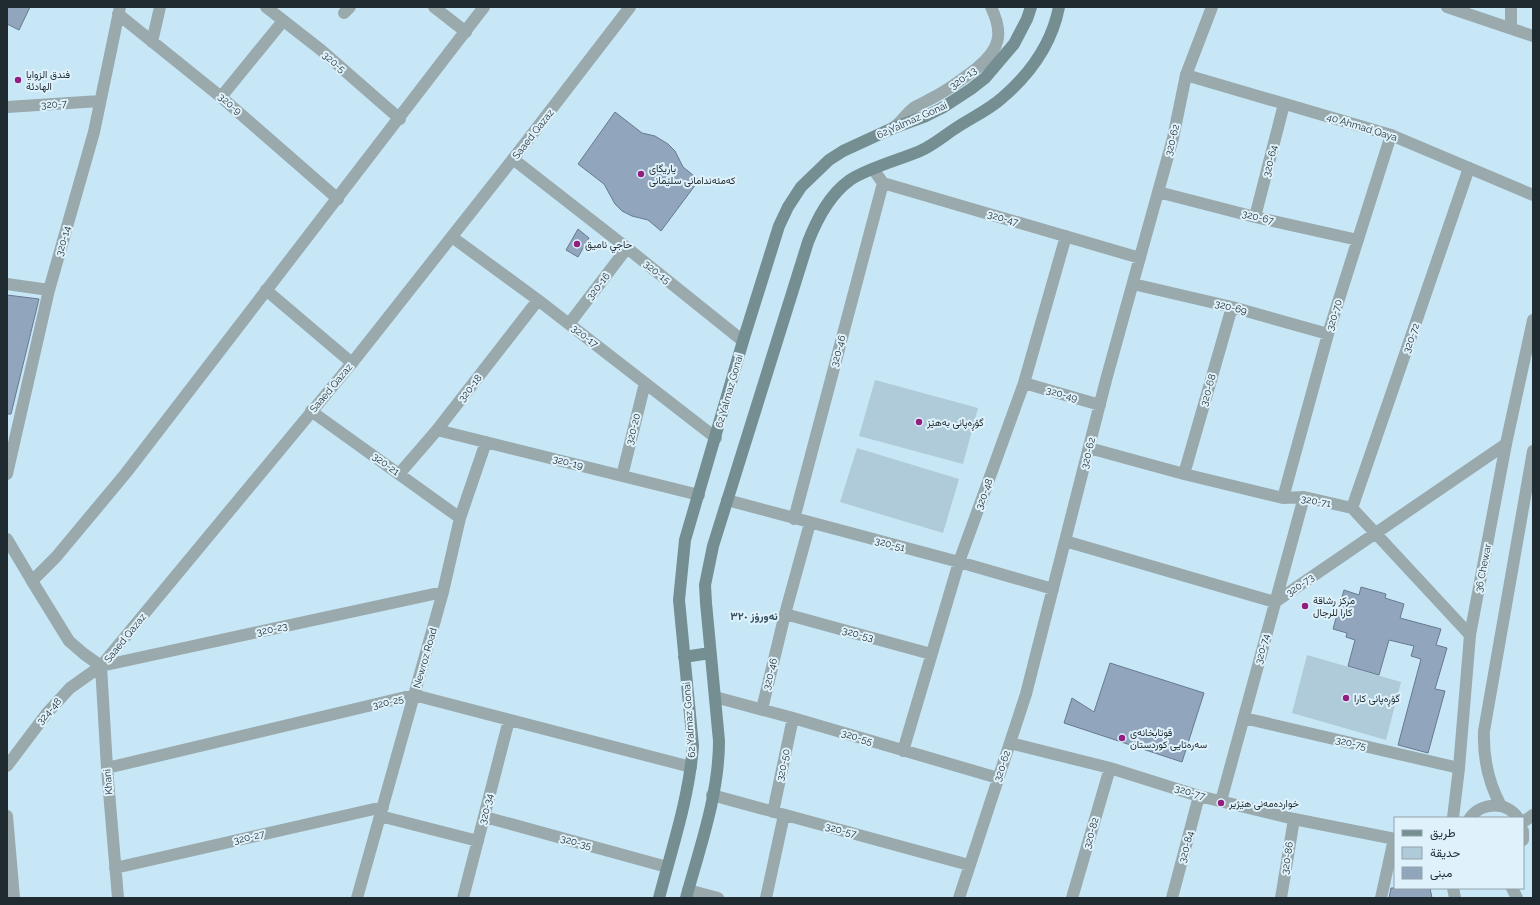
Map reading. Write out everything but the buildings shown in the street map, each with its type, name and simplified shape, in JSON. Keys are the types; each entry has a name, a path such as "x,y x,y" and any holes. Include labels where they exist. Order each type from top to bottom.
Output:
{"main road":[{"name":"62 Yalmaz Gonai","path":"659,898 683,806 691,767 693,746 679,600 685,540 716,438 743,341 779,226 788,207 801,187 829,160 843,151 942,108 985,78 1014,44 1027,19 1031,7"},
{"path":"687,894 712,795 719,760 719,741 705,585 712,546 808,242 825,207 836,193 850,180 873,169 922,150 1001,99 1018,83 1038,58 1050,39 1059,7"},
{"path":"684,657 710,653"}],"street":[{"path":"152,42 160,7"},
{"name":"320-5","path":"266,7 320,50 400,119"},
{"path":"434,7 466,32"},
{"path":"7,539 32,581 56,557 126,473 266,290 400,119 484,7"},
{"name":"Saaed Qazaz","path":"32,581 69,641 101,666 352,363 513,159 630,7"},
{"name":"320-13","path":"893,128 900,123 915,107 955,84 991,56 996,46 998,26 991,7"},
{"name":"320-62","path":"959,898 1026,694 1100,405 1173,138 1186,75 1212,7"},
{"path":"1447,7 1533,36"},
{"path":"1511,7 1511,28"},
{"name":"320-9","path":"119,11 152,42 221,97 338,199"},
{"name":"320-14","path":"7,474 49,290 94,132 119,11"},
{"path":"221,97 283,21"},
{"name":"40 Ahmad Qaya","path":"1186,75 1391,135 1533,195"},
{"name":"320-7","path":"7,107 100,101"},
{"name":"320-64","path":"1255,217 1284,104"},
{"name":"320-70","path":"1283,498 1328,334 1391,135"},
{"name":"320-15","path":"513,159 743,341"},
{"name":"320-72","path":"1352,508 1469,168"},
{"path":"873,169 883,183"},
{"name":"320-47","path":"883,183 1140,258"},
{"name":"320-46","path":"794,518 883,183"},
{"name":"320-67","path":"1158,192 1255,217 1358,240"},
{"name":"320-48","path":"903,751 959,562 1024,383 1066,236"},
{"name":"320-17","path":"452,237 538,300 716,438"},
{"name":"320-16","path":"569,324 627,248"},
{"path":"7,284 49,290"},
{"name":"320-69","path":"1133,284 1232,307 1328,334"},
{"path":"266,290 352,363"},
{"name":"320-18","path":"399,474 437,430 538,300"},
{"name":"320-68","path":"1184,474 1232,307"},
{"name":"36 Chewar","path":"1454,815 1470,636 1506,444 1533,320"},
{"name":"320-20","path":"622,476 645,383"},
{"name":"320-49","path":"1024,383 1100,405"},
{"name":"320-21","path":"312,411 460,518"},
{"name":"320-19","path":"437,430 699,495"},
{"name":"Newroz Road","path":"357,898 443,592 460,518 486,442"},
{"name":"320-73","path":"1065,540 1275,602 1506,444"},
{"name":"320-71","path":"1089,448 1184,474 1283,498 1304,497 1352,508"},
{"path":"1502,806 1495,795 1486,770 1484,731 1533,451"},
{"name":"320-74","path":"1221,801 1304,497"},
{"name":"320-51","path":"727,500 959,562 1053,589"},
{"path":"1352,508 1470,636"},
{"name":"320-46","path":"762,709 785,614 810,523"},
{"name":"320-23","path":"101,666 443,592"},
{"name":"320-53","path":"785,614 931,654"},
{"name":"324-48","path":"7,766 47,713 70,688 101,666"},
{"name":"Khani","path":"101,666 107,768 118,898"},
{"name":"320-25","path":"107,768 414,695 691,767"},
{"name":"320-55","path":"715,697 762,709 998,778"},
{"name":"320-50","path":"766,898 793,718"},
{"name":"320-75","path":"1244,718 1459,768"},
{"name":"320-34","path":"463,898 509,720"},
{"name":"320-77","path":"1010,743 1110,768 1199,796 1294,819 1394,839"},
{"name":"320-82","path":"1072,898 1110,768"},
{"name":"320-57","path":"712,795 969,866"},
{"name":"320-84","path":"1172,898 1199,796"},
{"path":"1471,817 1481,808 1491,805 1502,806 1510,810 1517,817"},
{"path":"382,812 478,841"},
{"name":"320-27","path":"115,868 382,812"},
{"path":"1524,821 1533,815"},
{"path":"7,816 14,898"},
{"name":"320-35","path":"484,817 667,867"},
{"name":"320-86","path":"1281,898 1294,819"},
{"path":"1381,898 1394,843"},
{"path":"1512,889 1517,898"},
{"path":"687,894 718,898"}],"green space":[{"name":"گۆڕەپانی بەهێز","path":"875,380 978,408 963,464 859,436"},
{"path":"857,448 959,479 943,533 840,502"},
{"name":"گۆڕەپانی کارا","path":"1307,655 1401,682 1386,740 1292,713"}],"place":[{"name":"فندق الزوايا الهادئة","path":"18,80"},
{"name":"یاریگای کەمئەندامانی سلێمانی","path":"641,174"},
{"name":"حاجي ناميق","path":"577,244"},
{"name":"گۆڕەپانی بەهێز","path":"919,422"},
{"name":"مركز رشاقة كارا للرجال","path":"1305,606"},
{"name":"گۆڕەپانی کارا","path":"1346,698"},
{"name":"قوتابخانەی سەرەتایی کوردستان","path":"1122,738"},
{"name":"خواردەمەنی هێژیر","path":"1221,803"}],"district":[{"name":"نەورۆز ٣٢٠","path":"754,616"}]}
